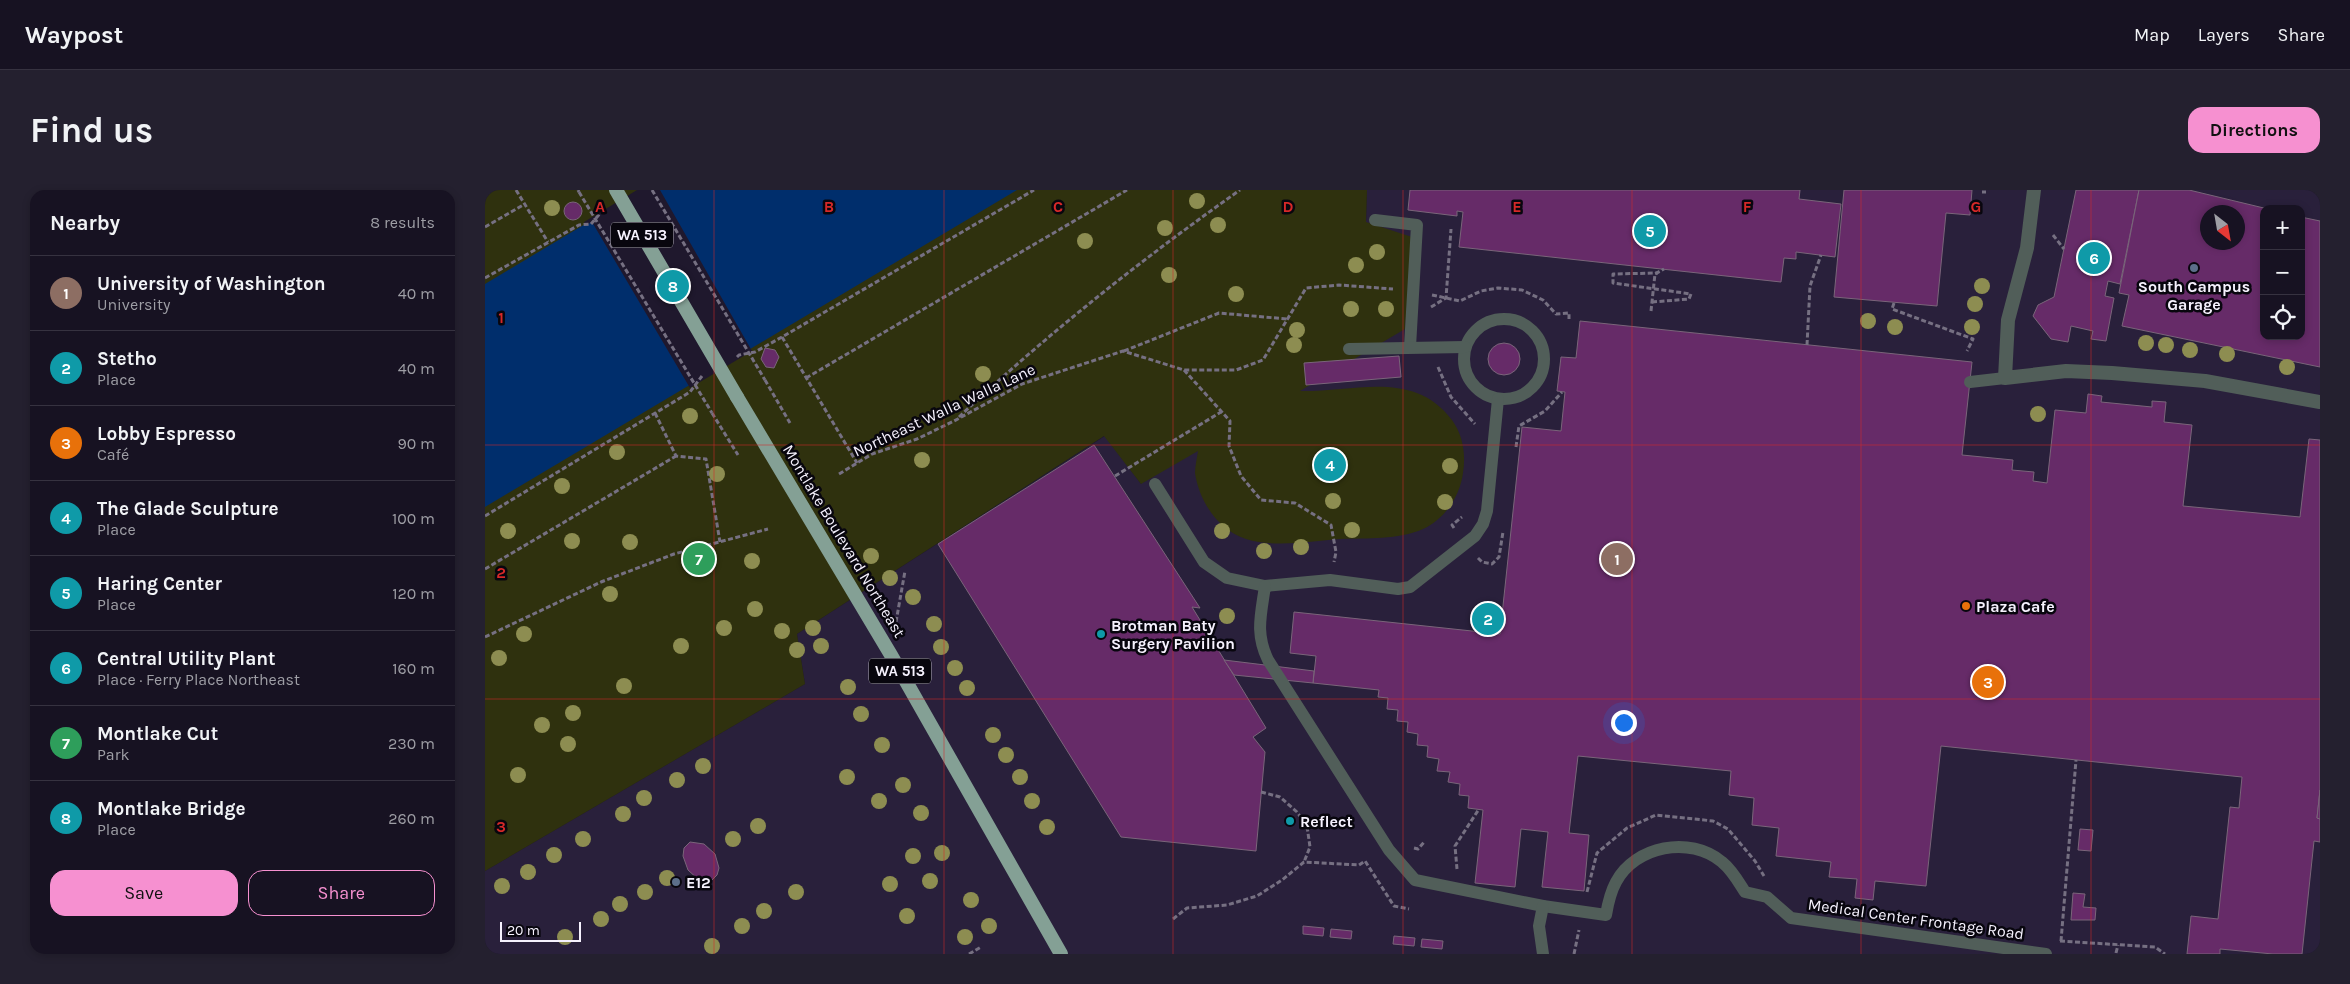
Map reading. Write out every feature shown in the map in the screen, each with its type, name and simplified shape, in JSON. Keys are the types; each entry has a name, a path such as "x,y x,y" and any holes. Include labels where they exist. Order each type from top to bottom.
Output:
{"main road":[{"name":"Montlake Boulevard Northeast","path":"616,190 891,655 1061,954"}],"street":[{"path":"2034,190 2027,248 2008,320 2005,378 2066,372 2112,373 2205,381 2320,402"}],"lane":[{"path":"1375,220 1417,224 1412,291 1411,347"},
{"path":"1501,318 1513,319 1524,323 1534,331 1541,342 1544,360 1540,378 1532,388 1522,395 1510,399 1498,399 1480,390 1467,375 1463,363 1465,347 1469,337 1489,321 1501,318"},
{"path":"1349,349 1465,347"},
{"path":"1970,382 2005,378"},
{"path":"1155,484 1204,562 1227,578 1265,586 1330,580 1391,589 1410,587 1466,543 1483,524 1487,511 1498,399"},
{"path":"1265,586 1259,634 1261,645 1268,660 1389,850 1415,880 1543,906 1539,926 1543,954"},
{"name":"Medical Center Frontage Road","path":"1543,906 1606,915 1608,898 1616,881 1629,865 1645,854 1665,848 1684,847 1703,851 1721,861 1735,875 1745,892 1767,897 1791,918 2046,954"}],"path":[{"path":"517,190 549,242"},
{"path":"578,190 738,454"},
{"path":"652,190 790,423"},
{"path":"734,360 739,355 755,352 782,337 1034,190"},
{"path":"807,378 1127,190"},
{"path":"954,421 1013,366 1194,222 1240,190"},
{"path":"485,227 525,204"},
{"path":"485,278 579,224 591,224 606,206"},
{"path":"1446,298 1451,228"},
{"path":"2053,235 2064,249"},
{"path":"1807,345 1810,286 1821,255"},
{"path":"1651,311 1655,274 1664,269"},
{"path":"1652,302 1689,299 1691,294 1613,283 1613,274 1658,273"},
{"path":"1123,351 1184,370 1236,370 1263,360 1306,288 1339,285 1412,291 1461,301 1481,291 1498,288 1523,290 1543,300 1556,314 1569,313 1569,319"},
{"path":"1894,303 1892,309 1973,339 1967,351"},
{"name":"Northeast Walla Walla Lane","path":"839,474 872,454 917,439 1022,384 1123,351 1219,314 1287,319"},
{"path":"782,337 857,463"},
{"path":"1436,364 1451,397 1475,423 1476,429"},
{"path":"1184,370 1230,421 1229,446 1241,476 1261,500 1295,503 1331,525 1336,552 1330,580"},
{"path":"485,516 690,392 702,376 709,375"},
{"path":"1519,426 1545,412 1562,392"},
{"path":"1115,476 1221,412"},
{"path":"655,413 676,456"},
{"path":"485,569 676,456 706,459 720,542"},
{"path":"1466,513 1452,525 1482,562 1492,564"},
{"path":"485,637 601,582 674,554 768,529"},
{"path":"891,655 905,571"},
{"path":"2061,941 2076,760"},
{"path":"1173,919 1187,908 1227,905 1257,896 1283,880 1304,862 1310,847 1307,826 1297,812 1280,797 1261,792"},
{"path":"1304,862 1359,865 1365,861 1394,906 1409,909"},
{"path":"1574,954 1580,927"},
{"path":"2116,953 2118,945"},
{"path":"969,954 981,947"}],"shaded area":[{"path":"1367,190 2320,190 2320,954 485,954 485,871 805,684 797,634 1105,436 1141,484 1366,222"}],"green space":[{"path":"485,190 1367,190 1366,222 1412,237 1405,329 1300,391 1382,387 1420,394 1437,404 1452,420 1461,438 1464,466 1459,490 1445,513 1431,525 1413,533 1382,538 1293,543 1257,542 1236,535 1211,513 1197,484 1195,473 1198,451 1141,484 1104,436 797,634 805,684 485,871"}],"water":[{"path":"642,190 1017,190 485,507 485,284"}],"pier":[{"path":"637,190 660,190 752,351 690,388 592,222 586,225 584,222"}],"building":[{"path":"1410,190 1800,190 1799,199 1841,204 1835,257 1796,252 1796,259 1784,258 1781,282 1459,247 1463,212 1457,211 1457,216 1408,210"},
{"path":"1844,190 1972,190 1970,215 1946,213 1937,306 1834,297"},
{"path":"2076,190 2139,190 2120,284 2108,281 2105,296 2114,298 2106,341 2091,339 2093,331 2071,326 2068,342 2051,339 2033,316 2038,305 2054,297"},
{"name":"South Campus Garage","path":"2139,190 2189,190 2260,207 2260,340 2305,340 2305,218 2320,221 2320,367 2122,326 2129,295 2119,293"},
{"path":"573,202 579,205 582,211 579,217 573,220 567,217 564,211 567,205"},
{"path":"1580,321 1972,362 1962,455 2013,460 2012,470 2034,472 2033,481 2047,483 2055,410 2086,413 2088,394 2102,396 2101,402 2152,407 2152,401 2166,402 2164,422 2192,425 2183,506 2300,517 2309,439 2320,440 2320,790 2317,818 2320,819 2320,842 2314,841 2302,954 2273,954 2220,949 2220,954 2187,954 2191,916 2218,919 2230,807 2239,808 2242,777 1941,746 1926,886 1875,881 1873,900 1855,898 1857,879 1829,877 1831,862 1776,856 1779,828 1752,825 1754,798 1729,795 1731,771 1578,756 1569,833 1589,835 1584,891 1542,887 1548,832 1521,829 1515,887 1475,883 1483,810 1468,808 1469,796 1459,795 1460,784 1448,782 1450,772 1437,771 1439,759 1427,757 1428,746 1417,745 1418,734 1407,732 1408,722 1397,721 1398,710 1387,709 1388,698 1378,697 1379,690 1313,683 1316,656 1290,653 1294,612 1500,634 1522,427 1561,431 1565,392 1557,391 1561,357 1576,358"},
{"path":"1504,343 1510,344 1515,348 1519,353 1519,365 1515,370 1510,374 1504,375 1498,374 1493,370 1489,365 1488,359 1489,353 1493,348 1498,344"},
{"path":"765,348 775,350 779,357 774,368 766,367 761,359"},
{"path":"1399,356 1401,377 1306,385 1304,363"},
{"name":"Brotman Baty Surgery Pavilion","path":"1094,445 1200,608 1192,607 1266,728 1253,737 1265,752 1256,851 1121,837 938,544"},
{"path":"1224,660 1314,671 1313,683 1234,675"},
{"path":"2320,790 2320,819 2317,818"},
{"path":"2080,829 2093,830 2091,851 2078,850"},
{"path":"690,842 704,844 715,854 719,868 717,875 711,881 699,880 688,870 683,856 684,848"},
{"path":"2073,893 2085,894 2083,907 2096,908 2095,920 2071,920"},
{"path":"1303,926 1324,928 1323,936 1303,934"},
{"path":"1331,929 1352,931 1351,939 1330,937"},
{"path":"1394,936 1415,938 1414,946 1393,944"},
{"path":"1422,939 1443,941 1442,949 1421,947"}],"place":[{"name":"Haring Center","path":"1650,231"},
{"name":"Central Utility Plant","path":"2094,258"},
{"name":"South Campus Garage","path":"2194,268"},
{"name":"Montlake Bridge","path":"673,286"},
{"name":"The Glade Sculpture","path":"1330,465"},
{"name":"Montlake Cut","path":"699,559"},
{"name":"University of Washington","path":"1617,559"},
{"name":"Plaza Cafe","path":"1966,606"},
{"name":"Stetho","path":"1488,619"},
{"name":"Brotman Baty Surgery Pavilion","path":"1101,634"},
{"name":"Lobby Espresso","path":"1988,682"},
{"name":"Reflect","path":"1290,821"},
{"name":"E12","path":"676,882"}]}
